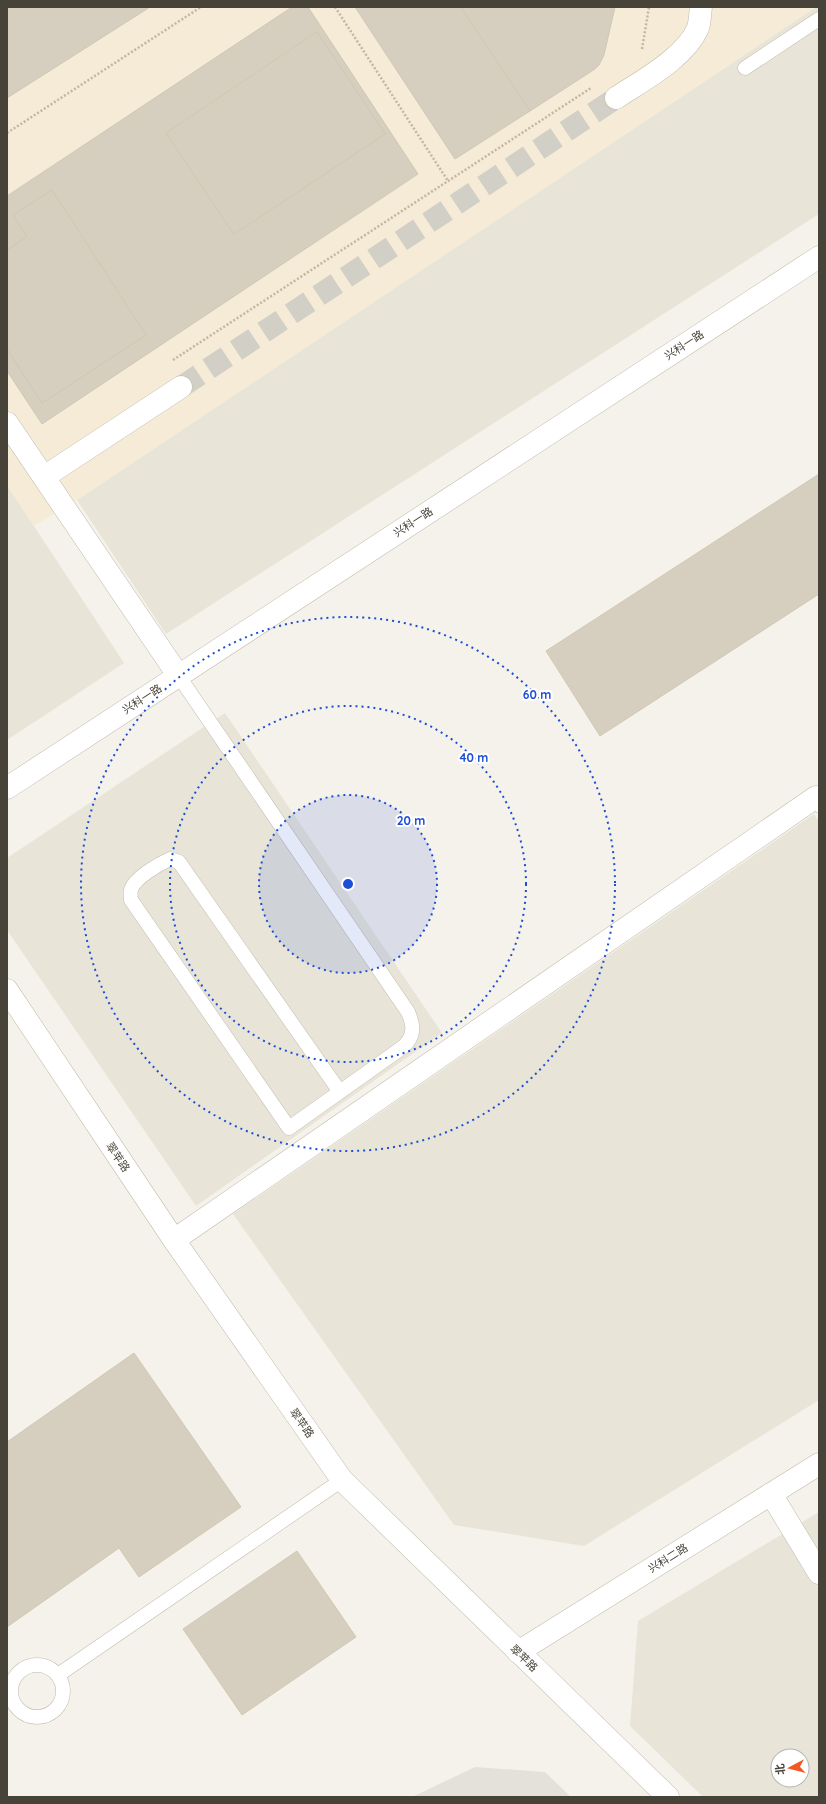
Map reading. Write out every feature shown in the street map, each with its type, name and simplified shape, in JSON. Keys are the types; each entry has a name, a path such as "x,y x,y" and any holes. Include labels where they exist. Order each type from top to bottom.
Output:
{"street":[{"path":"616,98 680,54 691,42 698,27 701,7"},
{"name":"兴科一路","path":"7,788 819,257"},
{"path":"44,478 181,387"},
{"path":"7,423 178,675"},
{"path":"174,1240 816,797 819,801"},
{"name":"翠苹路","path":"7,990 174,1240 342,1480 668,1797"},
{"name":"兴科二路","path":"518,1652 819,1464"},
{"path":"771,1494 819,1573"}],"lane":[{"path":"745,68 819,19"},
{"path":"178,675 408,1012 413,1024 411,1037 403,1047 340,1092 289,1128 131,900 131,890 136,882 161,863 170,859 179,862 340,1092"},
{"path":"58,1675 342,1480"},
{"path":"44,1665 58,1675 63,1682 63,1700 52,1714 40,1718 27,1716 20,1712 10,1702 11,1688 14,1679 19,1672 26,1667 44,1665"}],"path":[{"path":"7,133 201,7"},
{"path":"335,7 448,181"},
{"path":"641,51 645,42 649,7"},
{"path":"168,364 592,87"}],"shaded area":[{"path":"7,7 816,7 77,500 34,526 7,485"},
{"path":"816,7 819,8 819,214 166,634 77,500"},
{"path":"7,485 124,663 7,740"},
{"path":"225,713 442,1033 196,1206 7,930 7,858"},
{"path":"814,814 819,822 819,1400 584,1546 454,1525 233,1214"},
{"path":"819,1512 819,1797 703,1797 630,1726 638,1621"},
{"path":"475,1767 545,1772 571,1797 412,1797"}],"building":[{"path":"7,7 150,7 7,98"},
{"path":"292,7 308,7 418,174 42,424 7,371 7,349 42,403 146,335 52,190 13,215 27,236 7,250 7,196","holes":["317,32 385,134 234,234 166,133"]},
{"path":"355,7 461,7 530,111 455,159"},
{"path":"461,7 615,7 604,55 599,65 530,111"},
{"path":"317,32 385,134 234,234 166,133"},
{"path":"52,190 146,335 42,403 7,349 7,250 27,236 13,215"},
{"path":"819,474 819,594 600,736 546,651"},
{"path":"134,1353 241,1507 139,1577 119,1548 7,1627 7,1442"},
{"path":"297,1551 356,1637 242,1715 183,1629"}],"tunnel":[{"path":"181,387 616,98"}]}
